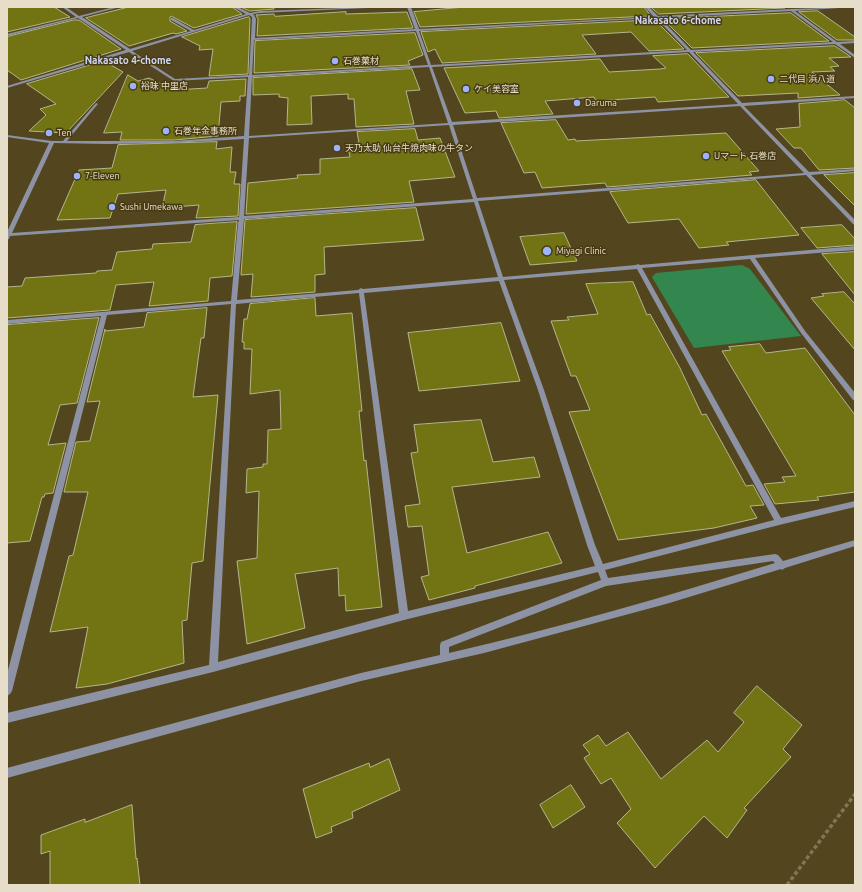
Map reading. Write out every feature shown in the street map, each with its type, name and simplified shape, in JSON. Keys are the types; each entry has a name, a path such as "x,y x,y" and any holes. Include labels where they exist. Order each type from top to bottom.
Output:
{"street":[{"path":"64,7 174,80 855,42"},
{"path":"7,35 118,7"},
{"path":"213,668 234,302 242,218 254,19 250,14 235,7"},
{"path":"7,87 250,14 260,12 367,7"},
{"path":"409,7 476,200 501,279 541,390 591,546 606,582"},
{"path":"647,7 855,223"},
{"path":"787,7 855,57"},
{"path":"252,39 852,7"},
{"path":"172,19 194,31"},
{"path":"7,136 52,142 161,142 855,98"},
{"path":"64,142 96,104"},
{"path":"52,142 8,236 855,170"},
{"path":"7,322 855,248"},
{"path":"752,258 804,332 855,398"},
{"path":"638,266 779,522"},
{"path":"361,290 404,616"},
{"path":"7,691 104,314"},
{"path":"7,718 213,668 404,616 855,504"},
{"path":"7,773 361,677 484,649 666,600 855,543"},
{"path":"445,658 444,645 606,582 775,557 782,566"}],"path":[{"path":"787,885 855,794"}],"green space":[{"path":"742,265 750,269 801,336 694,348 652,277 656,273"}],"building":[{"path":"7,7 54,7 70,17 7,32"},
{"path":"129,7 232,7 242,14 194,28 171,16 170,21 187,31 176,34 173,33 129,46 86,18"},
{"path":"241,7 274,7 274,9 250,11"},
{"path":"465,7 644,7 651,16 420,27 414,12"},
{"path":"651,7 784,7 785,8 659,14"},
{"path":"818,11 855,37 855,40 837,40 799,12"},
{"path":"346,12 346,14 407,12 413,28 257,36 258,19 256,15 274,14 275,16"},
{"path":"791,13 829,41 692,48 663,19"},
{"path":"249,17 248,74 209,76 213,49 199,50 200,46 182,37"},
{"path":"79,20 121,49 21,80 7,70 7,37"},
{"path":"655,20 684,49 649,51 631,32 582,35 596,54 442,63 435,49 428,52 421,32"},
{"path":"415,33 423,55 408,61 410,65 254,73 255,41"},
{"path":"835,46 851,57 829,58 839,66 830,67 835,71 812,72 840,95 798,98 798,93 738,96 696,53"},
{"path":"688,54 729,97 658,102 655,97 596,101 594,97 545,101 553,114 499,118 496,111 465,113 444,68 600,59 609,72 666,68 653,56"},
{"path":"104,61 123,72 66,133 29,131 46,115 40,109 56,104 27,84"},
{"path":"412,69 420,90 406,91 414,124 356,127 354,99 348,99 348,94 311,96 312,124 287,125 288,98 279,97 279,94 253,95 253,78"},
{"path":"128,75 138,81 149,78 174,90 207,88 209,81 246,79 245,96 240,96 240,101 221,102 218,136 174,140 120,140 122,132 104,133"},
{"path":"845,100 855,108 855,168 819,170 801,148 794,148 776,129 800,127 799,104"},
{"path":"556,120 568,140 575,139 576,141 726,133 759,171 749,172 752,175 607,187 605,183 542,188 535,172 524,173 501,123"},
{"path":"415,129 418,140 440,138 455,177 409,181 414,202 246,214 248,183 298,178 297,175 320,174 320,159 350,157 347,144 359,143 357,132"},
{"path":"217,142 216,149 232,147 230,172 236,172 234,184 240,184 238,216 196,218 199,205 162,208 166,190 118,194 110,218 57,220 79,170 112,168 118,145"},
{"path":"855,173 855,206 824,175"},
{"path":"756,180 799,235 726,242 729,245 699,248 679,219 628,223 610,192"},
{"path":"416,208 424,240 324,247 325,274 315,275 315,292 251,297 253,274 241,275 245,220"},
{"path":"237,222 232,276 210,278 208,301 149,306 154,282 116,285 110,310 7,318 7,287 22,286 25,278 96,273 97,271 112,270 117,252 152,249 153,244 191,242 195,225"},
{"path":"842,225 855,239 855,245 817,248 801,228"},
{"path":"564,233 577,261 530,265 520,237"},
{"path":"855,252 855,295 822,254"},
{"path":"633,282 647,315 650,314 680,368 702,415 706,414 746,486 753,485 764,505 750,506 757,518 714,528 618,540 569,412 590,410 576,376 571,376 551,321 569,320 567,317 598,314 586,284"},
{"path":"844,292 855,304 855,350 811,298 824,296 822,294"},
{"path":"315,298 316,316 352,313 362,411 359,411 364,461 366,460 382,607 346,611 345,595 339,596 338,568 295,574 305,628 247,644 237,561 257,558 259,491 246,493 247,469 263,467 263,464 267,464 268,430 281,429 280,390 250,394 252,349 244,349 244,342 242,342 244,319 247,319 250,304"},
{"path":"207,308 204,338 201,338 193,397 218,395 203,561 192,563 187,620 182,621 184,663 107,684 76,688 88,627 50,632 69,556 73,555 88,492 64,492 76,442 90,441 100,401 87,402 105,329 105,331 144,327 147,313"},
{"path":"99,318 77,403 60,405 48,445 66,443 53,493 45,494 44,497 42,497 30,541 7,543 7,325"},
{"path":"501,323 520,381 419,391 408,333"},
{"path":"760,344 766,353 805,348 855,415 855,492 817,497 819,500 775,504 764,484 785,482 782,477 796,476 722,351 731,350 729,347"},
{"path":"481,420 493,462 534,457 540,477 452,487 467,553 548,532 562,563 429,600 421,577 429,575 422,526 408,527 405,506 420,504 411,453 418,452 414,425"},
{"path":"757,686 802,725 783,749 791,757 744,808 747,810 727,838 704,816 655,868 617,823 631,809 611,778 601,784 584,758 590,754 583,745 598,735 606,746 628,732 661,779 707,740 718,752 744,722 734,713"},
{"path":"389,759 400,790 352,812 353,818 331,827 332,832 316,838 303,789 369,763 370,767"},
{"path":"571,785 585,807 553,828 540,805"},
{"path":"132,805 136,859 137,858 140,885 50,885 50,851 41,854 41,835 85,819 85,822"}],"place":[{"name":"石巻菓材","path":"335,61"},
{"name":"二代目 浜八道","path":"771,79"},
{"name":"裕味 中里店","path":"133,86"},
{"name":"ケイ美容室","path":"466,89"},
{"name":"Daruma","path":"577,103"},
{"name":"石巻年金事務所","path":"166,131"},
{"name":"Ten","path":"49,133"},
{"name":"天乃太助 仙台牛焼肉味の牛タン","path":"337,148"},
{"name":"Uマート 石巻店","path":"706,156"},
{"name":"7-Eleven","path":"77,176"},
{"name":"Sushi Umekawa","path":"112,207"},
{"name":"Miyagi Clinic","path":"547,251"}],"district":[{"name":"Nakasato 6-chome","path":"678,21"},
{"name":"Nakasato 4-chome","path":"128,61"}]}
